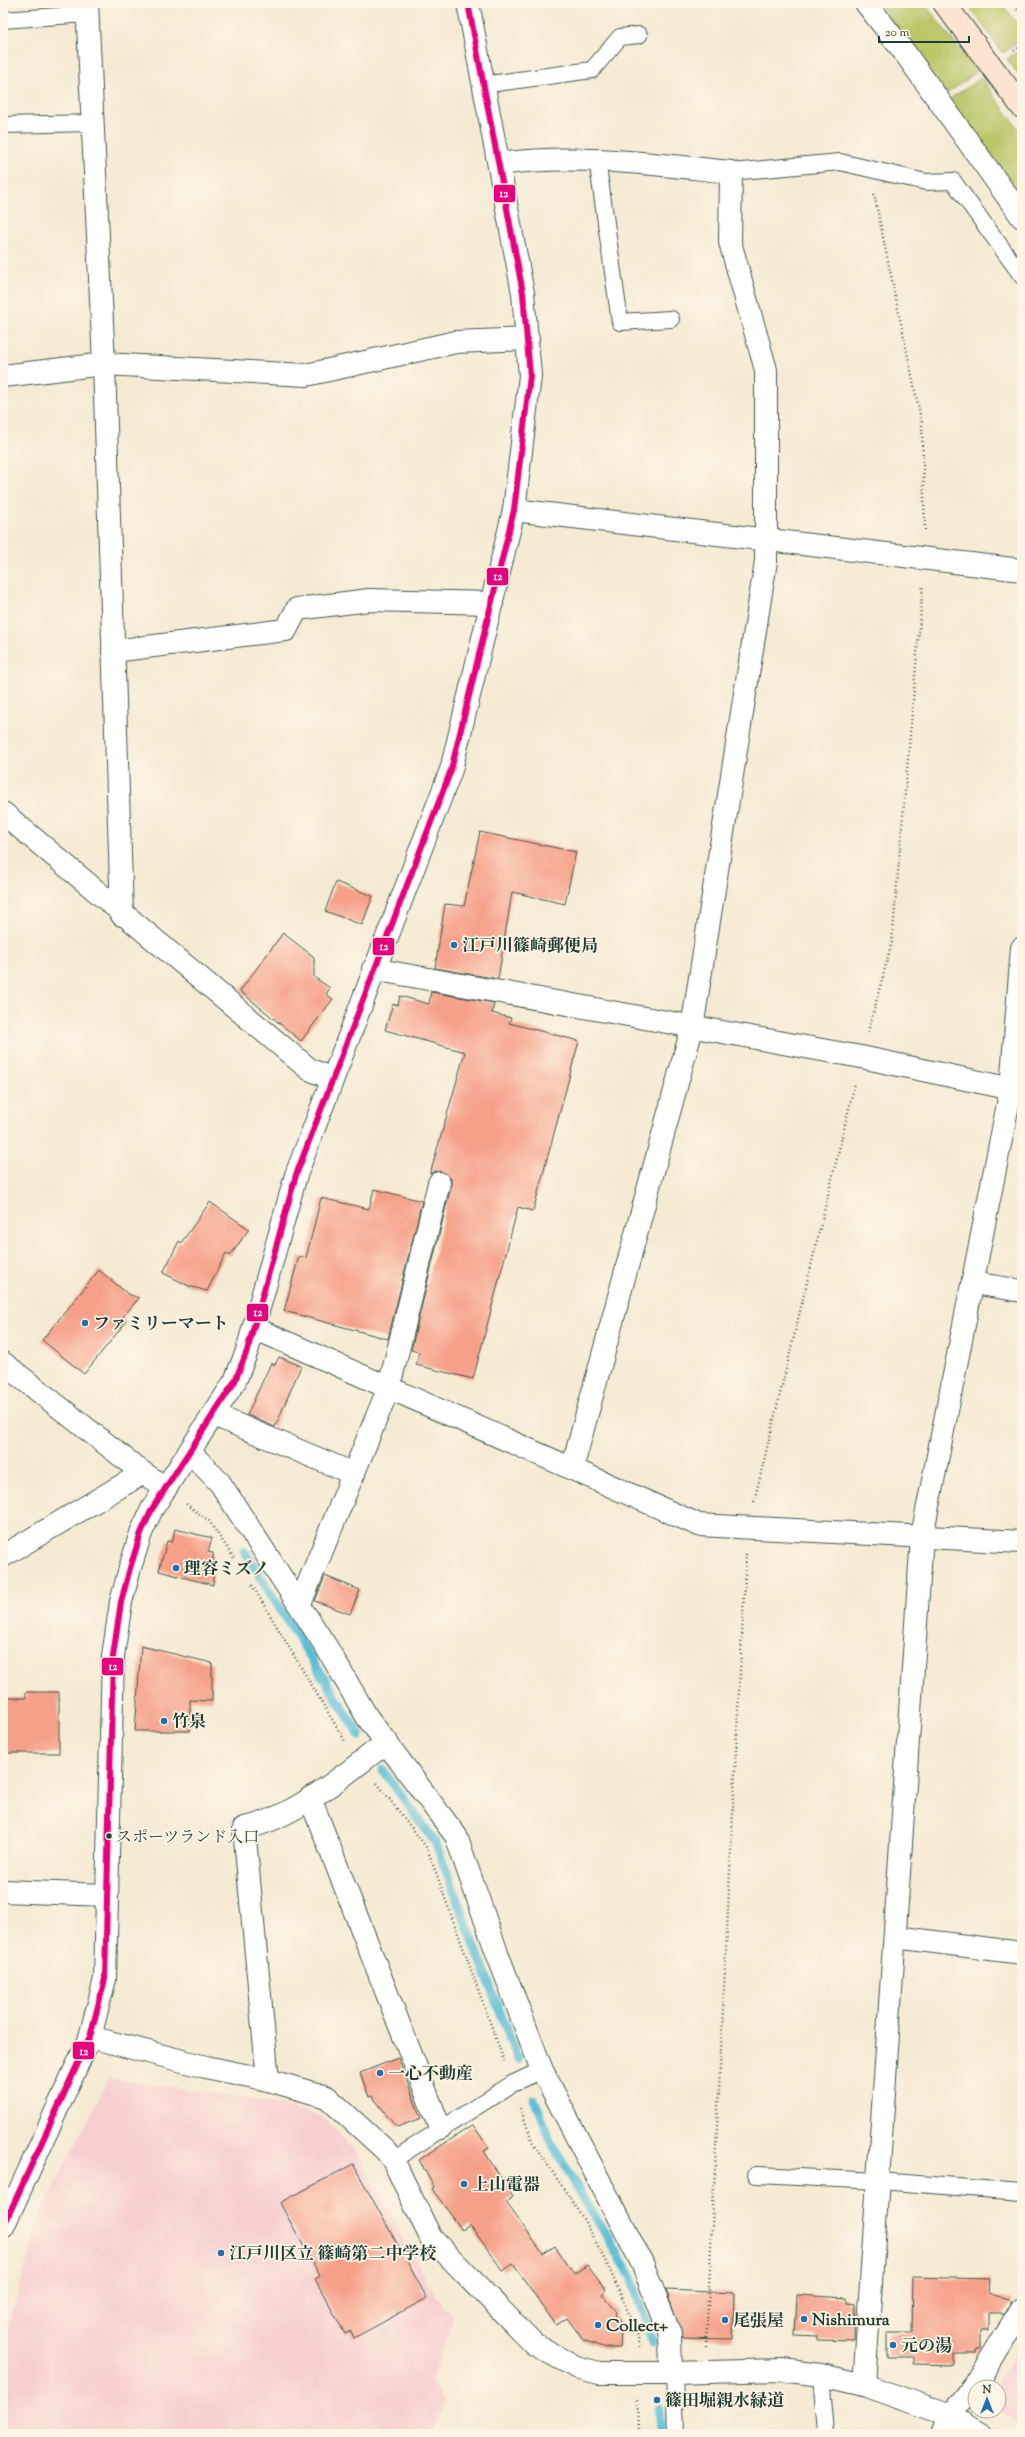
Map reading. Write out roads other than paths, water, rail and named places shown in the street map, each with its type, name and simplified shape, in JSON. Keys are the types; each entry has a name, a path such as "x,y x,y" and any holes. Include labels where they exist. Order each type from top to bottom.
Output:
{"main road":[{"path":"944,3 1022,107"}],"street":[{"path":"3,2227 90,2037 105,1979 113,1656 121,1602 141,1533 152,1509 235,1381 254,1328 296,1175 373,969 451,770 514,510 530,376 528,339 523,294 499,164 482,85 468,3"},
{"path":"866,3 905,52 1022,217"},
{"path":"87,8 104,364 122,915"},
{"path":"499,164 516,161 597,159 731,172 730,242 766,370 766,561 692,1028 572,1469"},
{"path":"3,376 104,364 306,375 456,342 528,339"},
{"path":"514,510 1022,570"},
{"path":"113,651 286,630 297,609 369,600 492,603"},
{"path":"3,813 122,915 309,1069 332,1079"},
{"path":"864,2385 922,1536 973,1283 1016,1090 1022,958"},
{"path":"373,969 692,1028 861,1057 1016,1090"},
{"path":"300,1604 389,1388 439,1183"},
{"path":"973,1283 1022,1291"},
{"path":"254,1328 699,1525 1022,1542"},
{"path":"3,1363 143,1473 166,1488"},
{"path":"214,1415 354,1474"},
{"path":"190,1452 220,1483 300,1604 367,1717 456,1836 497,1953 542,2070 642,2263 670,2334 673,2373"},
{"path":"3,1556 143,1473"},
{"path":"268,2080 244,1828 262,1826 310,1798 387,1742"},
{"path":"310,1798 440,2128"},
{"path":"3,1891 106,1895"},
{"path":"895,1937 1022,1952"},
{"path":"90,2037 206,2068 268,2080 327,2097 385,2150 393,2160 431,2238 534,2344 576,2367 599,2373 673,2373 782,2370 822,2375 864,2385 947,2425 981,2434"},
{"path":"947,2425 977,2381 1022,2308"}],"lane":[{"path":"3,20 87,8"},
{"path":"482,85 592,70 620,37 639,35"},
{"path":"3,126 93,123"},
{"path":"597,159 620,322 670,319"},
{"path":"731,172 840,162 926,182 953,181 1022,276"},
{"path":"393,2160 440,2128 512,2084 542,2070"},
{"path":"756,2175 879,2181 1022,2192"},
{"path":"673,2373 676,2434"},
{"path":"822,2375 826,2434"}],"waterway":[{"path":"244,1551 360,1736"},
{"path":"383,1770 435,1842 518,2059"},
{"path":"534,2099 555,2150 631,2277 653,2343"},
{"path":"659,2434 660,2409"}],"place":[{"name":"江戸川篠崎郵便局","path":"454,945"},
{"name":"ファミリーマート","path":"85,1323"},
{"name":"理容ミズノ","path":"176,1568"},
{"name":"竹泉","path":"164,1721"},
{"name":"スポーツランド入口","path":"109,1836"},
{"name":"一心不動産","path":"380,2073"},
{"name":"上山電器","path":"464,2184"},
{"name":"江戸川区立 篠崎第二中学校","path":"221,2253"},
{"name":"Nishimura","path":"804,2319"},
{"name":"尾張屋","path":"725,2320"},
{"name":"Collect+","path":"598,2325"},
{"name":"元の湯","path":"893,2345"},
{"name":"篠田堀親水緑道","path":"657,2400"}]}
